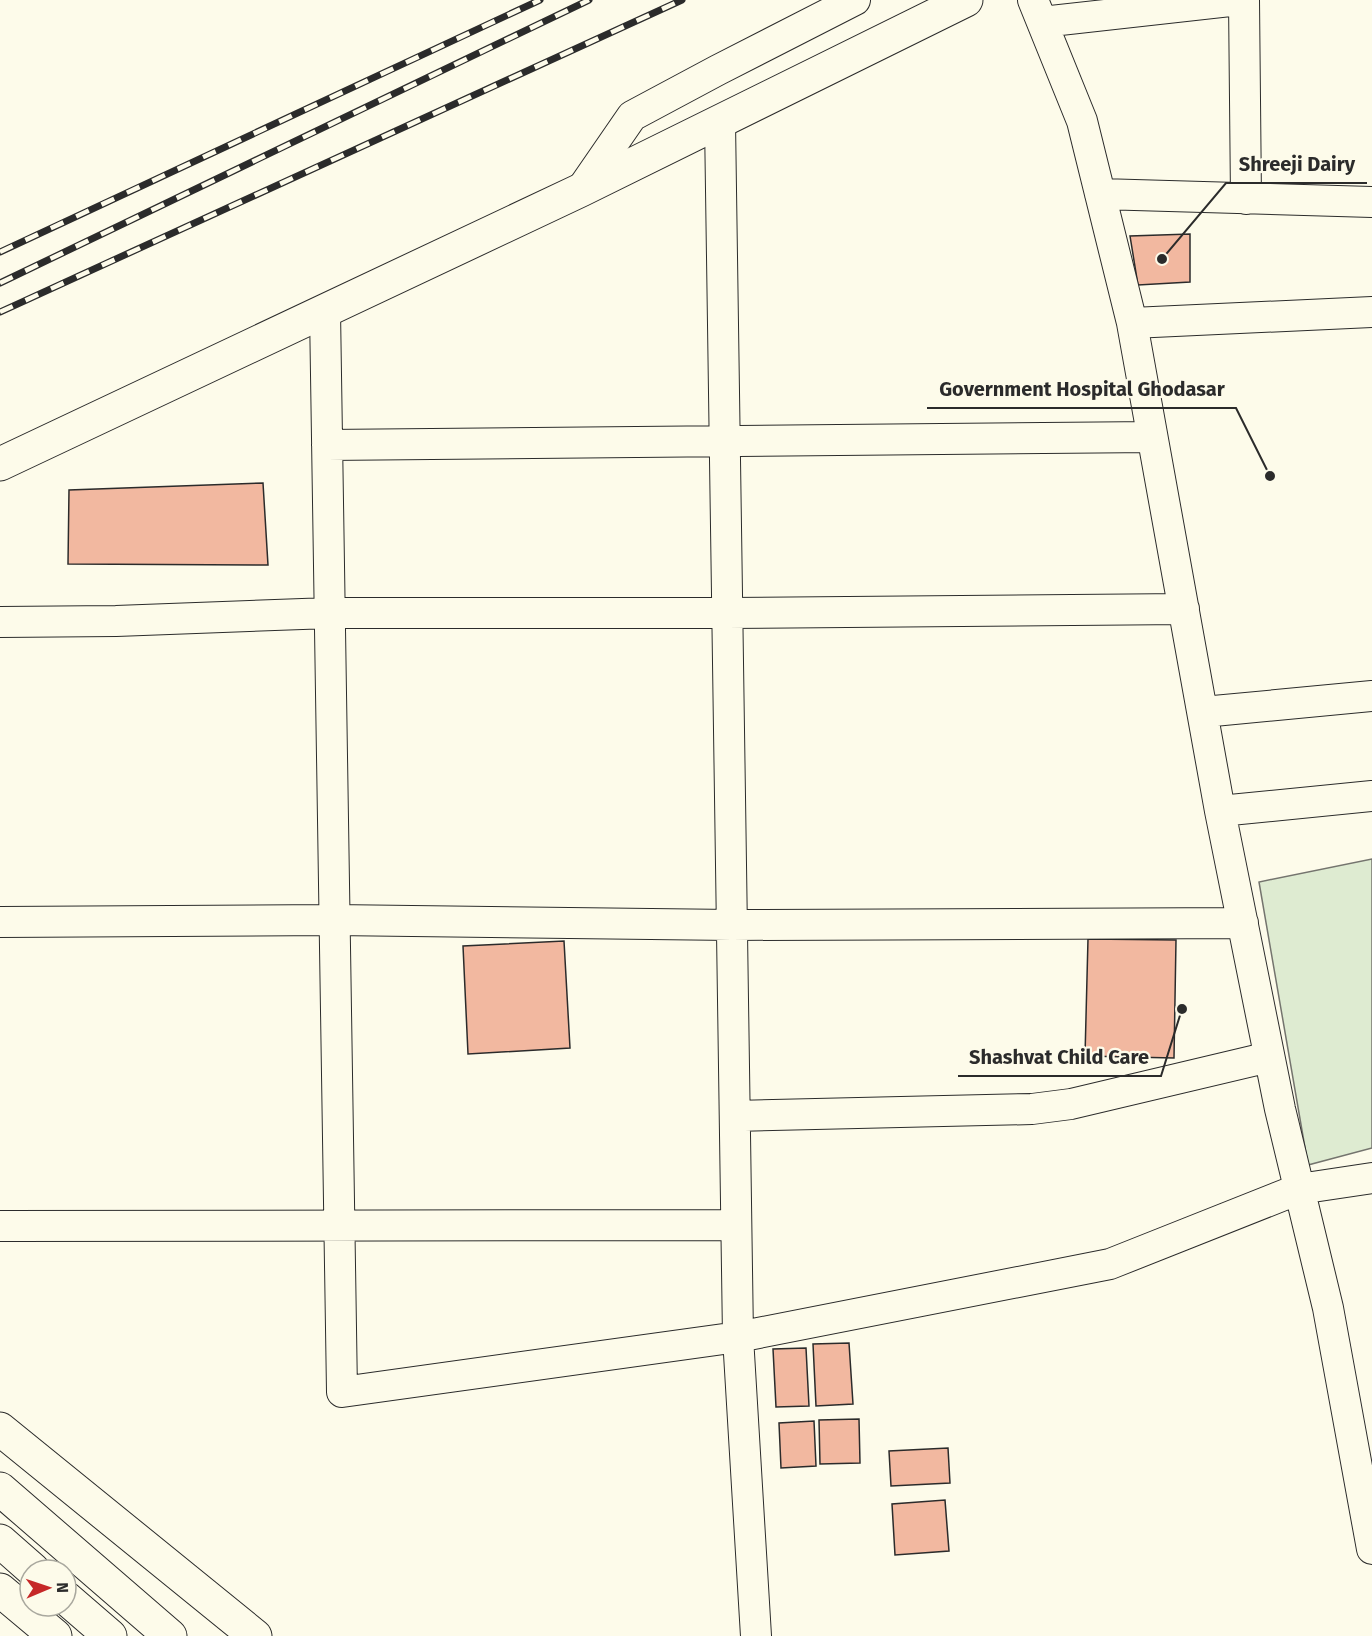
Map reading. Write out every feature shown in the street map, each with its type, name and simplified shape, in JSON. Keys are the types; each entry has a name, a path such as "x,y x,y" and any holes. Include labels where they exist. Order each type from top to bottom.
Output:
{"street":[{"path":"581,190 632,116 855,0"},
{"path":"0,464 581,190 966,0"},
{"path":"1239,0 1037,11 1082,121 1131,323 1220,811 1269,1057 1328,1308 1372,1550"},
{"path":"1244,0 1245,199"},
{"path":"720,122 738,1337 756,1636"},
{"path":"1100,194 1372,202"},
{"path":"325,311 342,1392 738,1337 1110,1264 1299,1189 1372,1178"},
{"path":"1131,323 1372,312"},
{"path":"327,445 724,443 1152,437"},
{"path":"0,622 116,621 330,613 727,613 1184,609"},
{"path":"1203,712 1372,696"},
{"path":"1220,811 1372,796"},
{"path":"0,922 334,920 732,925 1243,923"},
{"path":"735,1116 1032,1109 1071,1104 1269,1057"},
{"path":"0,1226 736,1225"},
{"path":"0,1429 255,1636"},
{"path":"0,1489 170,1636"},
{"path":"0,1541 19,1558"},
{"path":"0,1590 55,1636"},
{"path":"78,1608 110,1636"}],"green space":[{"path":"1372,859 1372,1148 1308,1165 1259,882"}],"building":[{"path":"1190,234 1190,282 1138,285 1130,236"},
{"path":"263,483 268,565 68,564 69,490"},
{"path":"1088,939 1176,940 1174,1058 1085,1056"},
{"path":"564,941 570,1048 468,1054 463,946"},
{"path":"849,1343 853,1404 816,1406 813,1344"},
{"path":"806,1348 809,1406 776,1407 773,1349"},
{"path":"859,1419 860,1463 820,1464 819,1420"},
{"path":"814,1421 816,1466 781,1468 779,1423"},
{"path":"948,1448 950,1483 891,1486 889,1451"},
{"path":"945,1500 949,1551 895,1555 892,1504"}],"railway":[{"path":"0,252 540,0"},
{"path":"0,283 589,0"},
{"path":"0,312 682,0"}],"place":[{"name":"Shreeji Dairy","path":"1162,259"},
{"name":"Government Hospital Ghodasar","path":"1270,476"},
{"name":"Shashvat Child Care","path":"1182,1009"}]}
